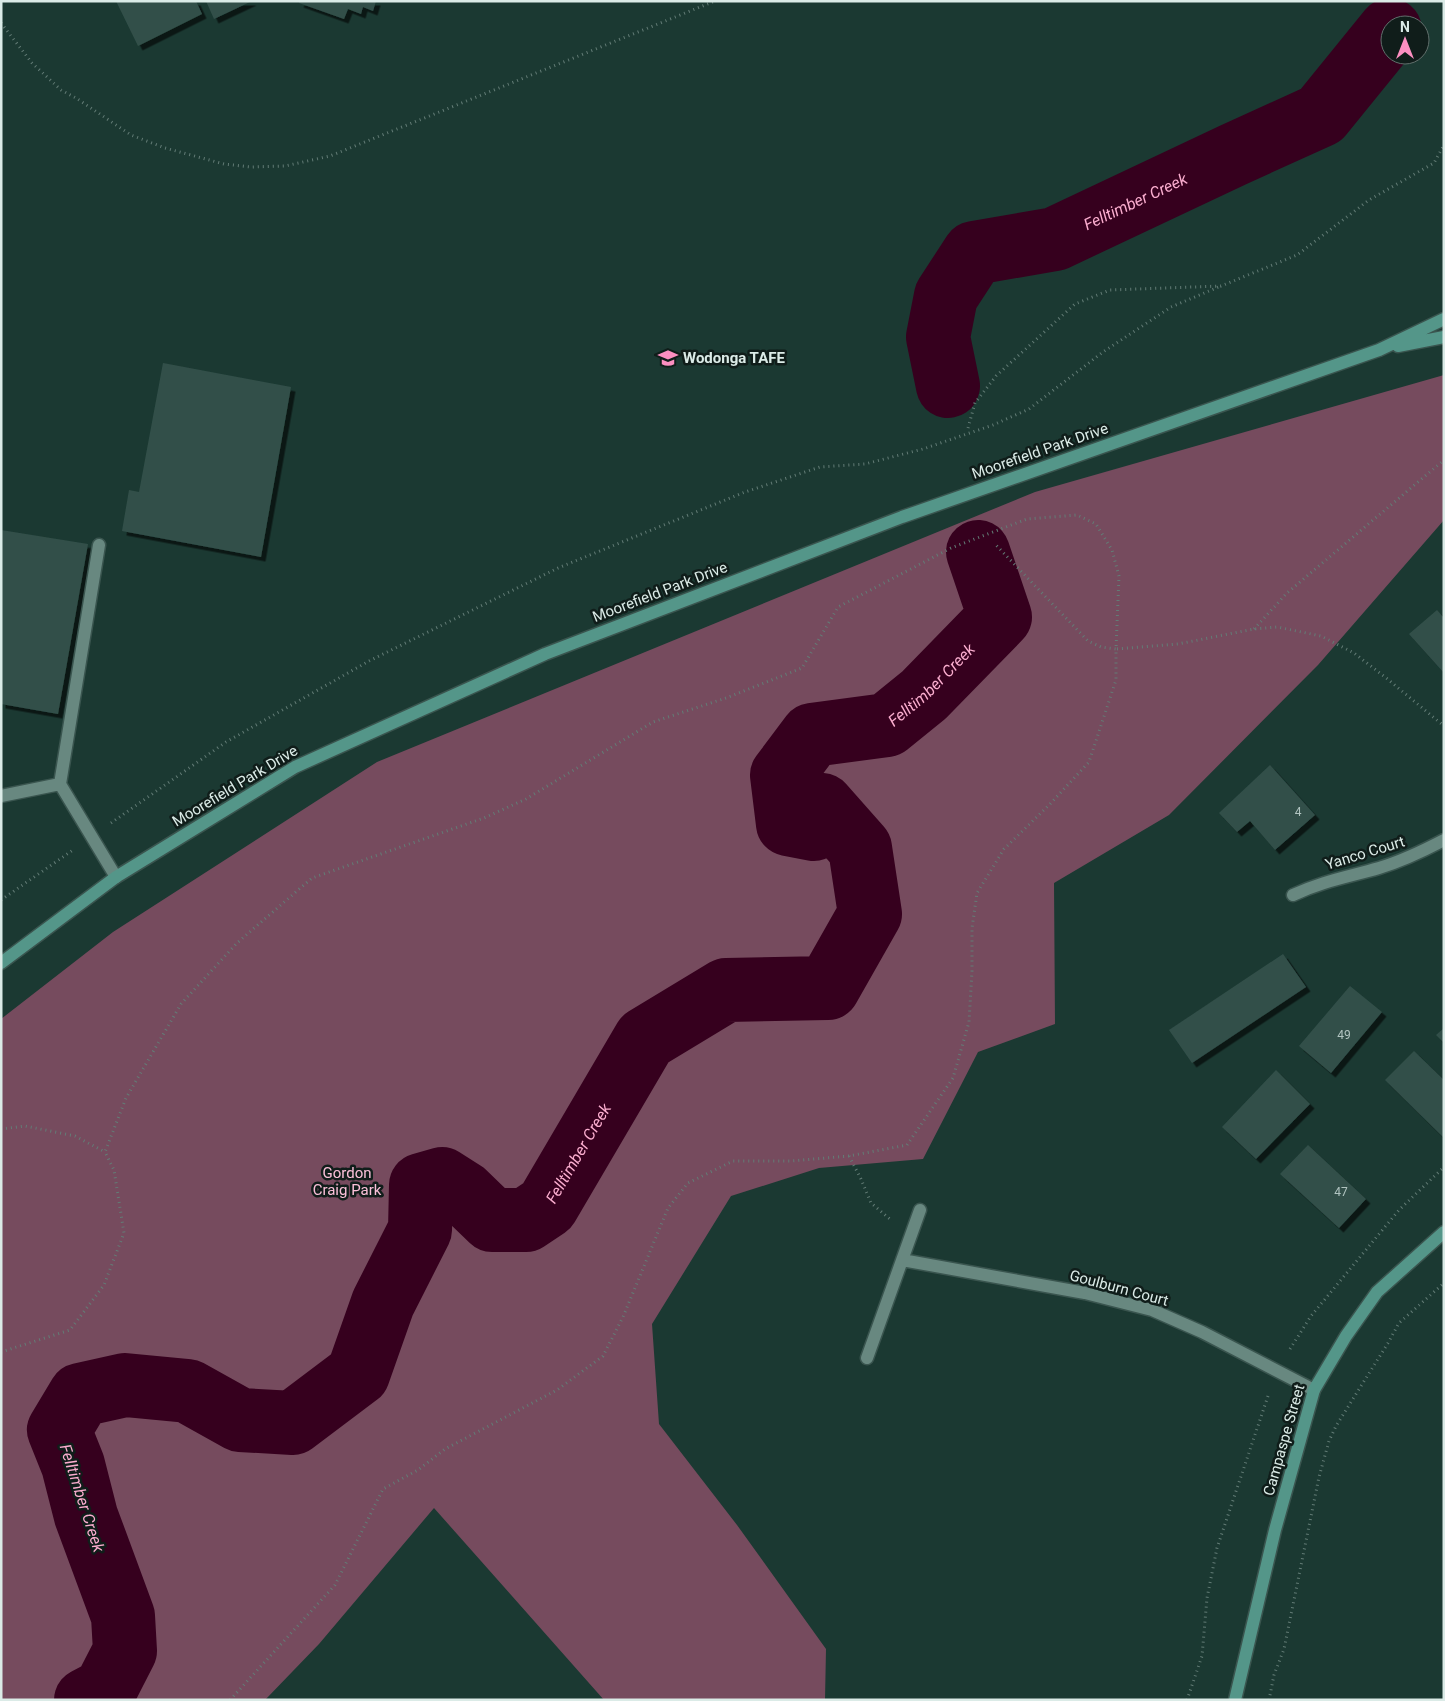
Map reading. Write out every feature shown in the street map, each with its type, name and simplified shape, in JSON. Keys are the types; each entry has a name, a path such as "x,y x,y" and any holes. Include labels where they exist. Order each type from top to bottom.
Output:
{"main road":[{"name":"Moorefield Park Drive","path":"1,963 116,877 295,767 545,654 902,517 1379,350 1444,319"},
{"name":"Moorefield Park Drive","path":"1379,350 1444,337"},
{"name":"Campaspe Street","path":"1235,1700 1275,1530 1314,1390 1346,1336 1377,1292 1444,1232"}],"street":[{"path":"99,546 60,784 116,877"},
{"path":"1,796 60,784"},
{"name":"Yanco Court","path":"1293,895 1336,878 1402,860 1444,840"},
{"path":"867,1358 920,1210"},
{"name":"Goulburn Court","path":"902,1260 1085,1293 1152,1310 1202,1332 1314,1390"}],"path":[{"path":"1,23 32,63 61,90 131,135 165,148 224,164 251,167 285,166 330,156 715,1"},
{"path":"1,900 226,742 369,661 558,568 745,492 820,467 865,464 923,450 993,426 1029,408 1103,352 1171,307 1297,255 1369,200 1434,163 1444,145"},
{"path":"968,428 975,403 996,376 1075,304 1110,290 1221,286"},
{"path":"1254,628 1287,594 1444,460"},
{"path":"105,1152 126,1098 181,1004 237,943 312,878 484,818 526,799 653,722 726,698 802,668 838,608 951,548 1027,518 1077,515 1096,524 1112,550 1118,576 1116,680 1089,762 1004,849 977,893 972,928 972,971 968,1022 953,1078 907,1145 849,1156 791,1161 734,1161 688,1183 668,1208 623,1317 603,1356 557,1390 445,1449 418,1470 383,1489 335,1585 230,1700"},
{"path":"995,544 1088,641 1102,647 1116,649 1178,644 1254,628 1277,627 1321,636 1354,652 1444,726"},
{"path":"1,1129 26,1126 75,1136 105,1152 114,1170 124,1233 104,1285 70,1330 1,1352"},
{"path":"849,1156 871,1203 911,1236"},
{"path":"1269,1700 1274,1676 1286,1641 1319,1476 1329,1441 1336,1426 1399,1323 1419,1303 1444,1283"}],"green space":[{"name":"Gordon Craig Park","path":"1444,375 1444,520 1318,665 1169,815 1054,883 1055,1024 978,1052 923,1159 819,1168 731,1196 652,1324 659,1424 737,1525 826,1649 825,1700 604,1700 434,1508 319,1644 265,1700 1,1700 1,1019 113,932 377,762 1035,492"}],"building":[{"path":"116,1 196,1 202,14 138,46"},
{"path":"206,1 252,1 214,19"},
{"path":"300,1 376,1 373,11 363,7 361,14 348,9 344,19 299,3"},
{"path":"163,363 291,387 261,557 122,531 129,490 139,492"},
{"path":"1,530 88,544 58,714 1,704"},
{"path":"1437,610 1444,618 1444,673 1409,634"},
{"path":"1270,765 1315,815 1275,850 1250,821 1237,832 1219,813"},
{"path":"1283,954 1306,987 1192,1063 1169,1030"},
{"path":"1350,986 1382,1012 1331,1073 1299,1046"},
{"path":"1444,1028 1444,1043 1436,1035"},
{"path":"1414,1051 1444,1080 1444,1138 1385,1080"},
{"path":"1276,1070 1310,1104 1256,1159 1222,1127"},
{"path":"1308,1145 1366,1199 1339,1228 1280,1174"}],"waterway":[{"name":"Felltimber Creek","path":"948,386 938,337 946,296 974,253 1055,239 1321,115 1380,42"},
{"name":"Felltimber Creek","path":"86,1700 105,1690 125,1651 123,1616 86,1516 73,1465 59,1430 80,1395 125,1385 188,1391 240,1420 293,1423 358,1374 383,1303 420,1230 421,1185 442,1179 464,1193 492,1220 526,1220 547,1206 645,1039 726,990 828,988 870,914 860,848 822,805 814,829 788,824 782,775 812,735 887,725 924,695 1000,617 978,552"}],"place":[{"name":"Wodonga TAFE","path":"668,358"}]}
